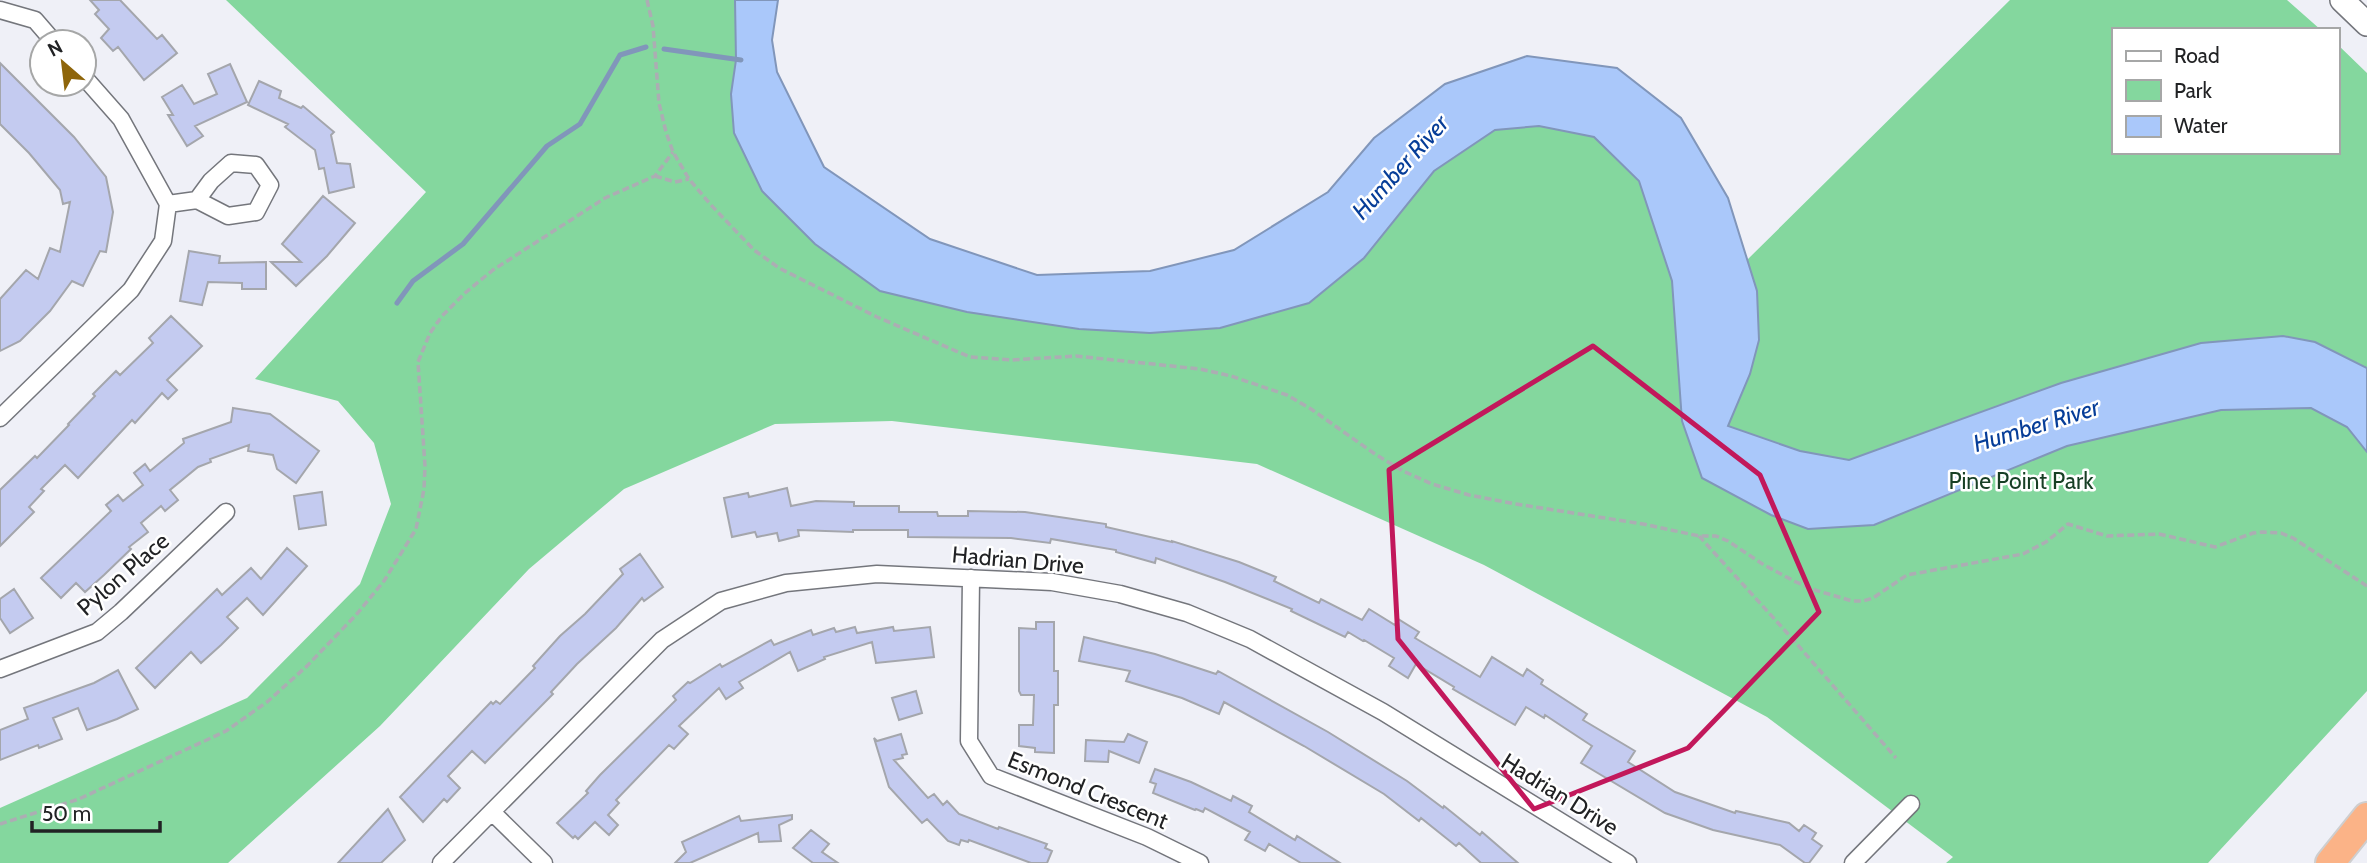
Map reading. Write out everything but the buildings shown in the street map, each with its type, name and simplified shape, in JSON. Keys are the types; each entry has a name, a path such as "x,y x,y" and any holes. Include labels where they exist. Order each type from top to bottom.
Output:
{"highway":[{"path":"2330,863 2367,817"}],"main road":[{"path":"2342,0 2367,24"}],"street":[{"path":"0,10 35,20 42,28"},
{"path":"0,418 131,290 163,241 168,204 121,119 98,92"},
{"path":"168,204 197,200"},
{"name":"Pylon Place","path":"0,669 97,632 226,512"},
{"name":"Hadrian Drive","path":"441,863 662,640 721,601 786,583 877,574 1052,583 1120,594 1187,612 1250,639 1383,712 1628,863"},
{"name":"Esmond Crescent","path":"971,578 969,741 990,776 1147,837 1200,863"},
{"path":"1853,863 1911,804"},
{"path":"492,811 544,863"}],"path":[{"path":"647,0 653,26 661,118 673,152 689,179 734,230 766,260 877,317 970,357 1011,360 1076,356 1200,369 1231,376 1287,395 1375,454 1432,484 1492,500 1643,524 1699,536 1716,536 1796,582 1852,601 1872,598 1907,575 2023,554 2034,550 2064,525 2071,523 2107,536 2159,534 2215,547 2253,533 2281,533 2313,550 2367,586"},
{"path":"0,824 79,799 226,731 248,717 307,666 384,581 416,529 424,489 425,466 418,362 430,333 442,316 493,270 605,198 655,176 673,152"},
{"path":"655,176 676,182 689,179"},
{"path":"1699,536 1790,635 1896,758"}],"highlighted area":[{"path":"1593,346 1760,475 1819,612 1688,748 1534,809 1398,639 1389,470"}],"green space":[{"name":"Pine Point Park","path":"226,0 736,0 736,60 731,94 967,312 1079,329 1150,333 1220,328 1364,258 1434,171 1495,130 1539,125 1594,137 1639,181 1672,281 1676,324 1747,260 2010,0 2287,0 2319,28 2112,28 2112,154 2339,154 2339,46 2367,73 2367,691 2208,863 1946,863 1953,857 1767,717 1484,565 1257,464 892,421 775,424 624,489 529,569 380,726 228,863 0,863 0,808 247,698 360,584 391,504 374,443 338,401 255,379 426,192"}],"water":[{"name":"Humber River","path":"735,0 778,0 772,40 777,72 824,167 930,239 1037,275 1150,271 1234,250 1328,192 1374,138 1445,84 1527,56 1617,68 1681,118 1728,198 1757,291 1759,340 1750,374 1728,426 1800,451 1849,460 2061,383 2201,343 2283,336 2315,342 2367,368 2367,452 2347,427 2311,408 2221,410 2067,446 1874,525 1808,529 1771,515 1702,478 1682,421 1672,281 1639,181 1594,137 1539,126 1495,130 1434,171 1364,258 1309,303 1220,328 1150,333 1079,329 967,312 880,291 815,244 762,191 734,133 731,94 736,60"}],"waterway":[{"path":"397,303 413,281 463,244 547,146 580,124 620,55 646,47"},
{"path":"664,49 741,60"}]}
